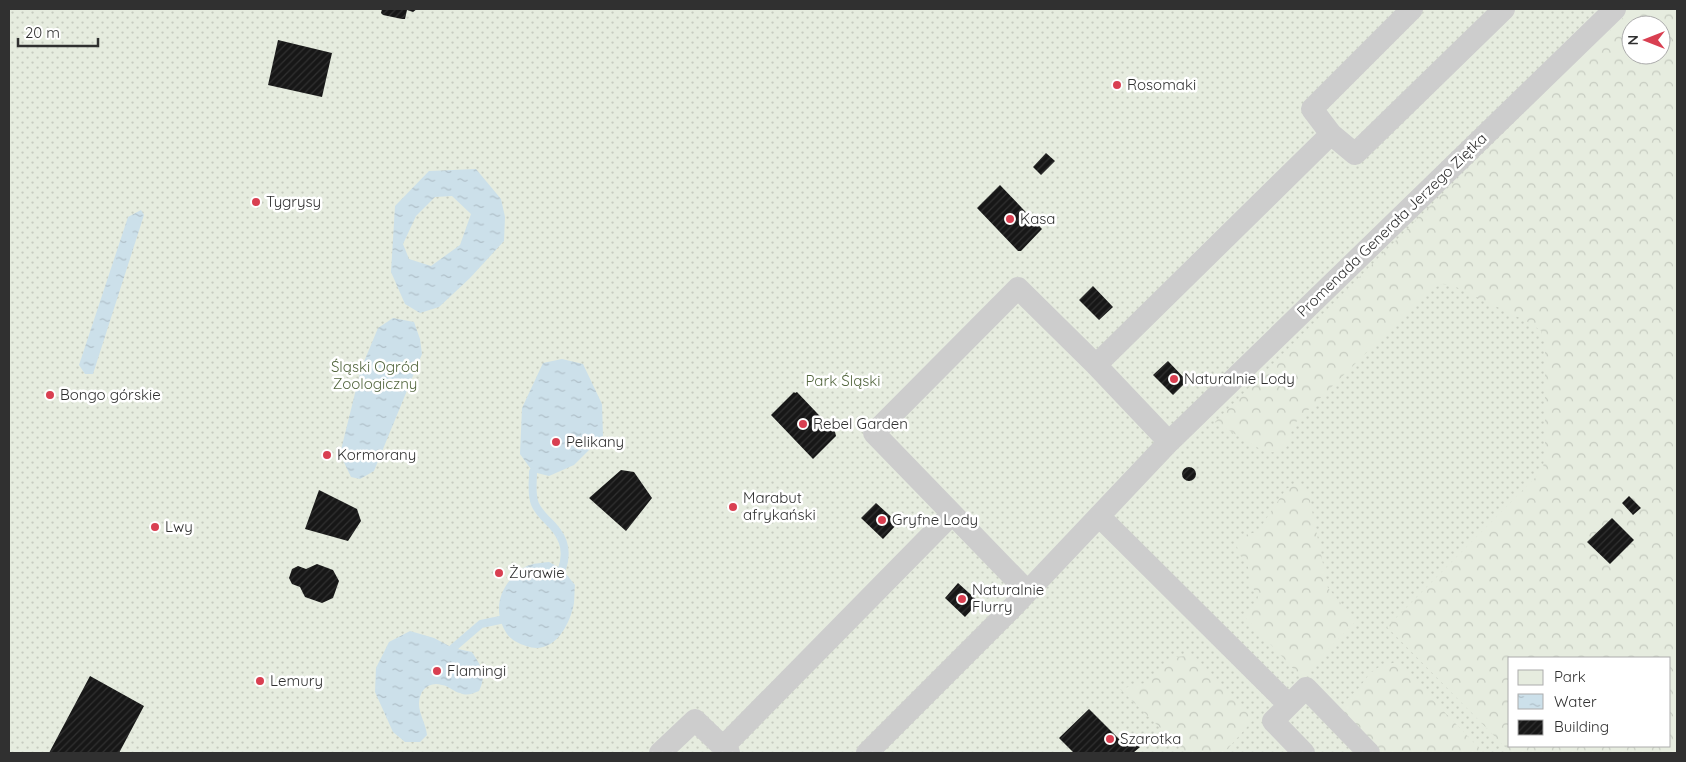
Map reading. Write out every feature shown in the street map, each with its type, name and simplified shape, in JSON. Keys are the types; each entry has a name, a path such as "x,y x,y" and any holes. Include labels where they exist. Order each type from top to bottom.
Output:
{"street":[{"path":"1412,9 1312,109 1331,134 1355,154 1504,9"},
{"name":"Promenada Generała Jerzego Ziętka","path":"1027,591 1169,442 1615,9"},
{"path":"1096,365 1331,134"},
{"path":"867,753 1027,591 874,433 1018,288 1096,365 1169,442"},
{"path":"660,753 695,720 726,750 952,514"},
{"path":"1099,516 1288,704"},
{"path":"1304,753 1272,721 1306,688 1369,753"}],"green space":[{"name":"Park Śląski","path":"9,9 1677,9 1677,753 9,753"},
{"path":"1632,9 1677,9 1677,753 1511,753 1387,627 1543,468 1545,453 1545,343 1541,331 1530,323 1454,286 1442,284 1430,290 1297,421 1293,427 1289,443 1282,451 1265,452 1215,422 1468,168 1621,20 1621,65 1671,65 1671,15 1626,15"},
{"path":"1296,484 1308,491 1328,588 1356,621 1301,677 1245,617 1245,613 1257,602 1258,596 1251,585 1248,567 1238,552 1237,546 1242,536 1256,532 1260,528 1286,489"},
{"path":"1193,655 1255,718 1224,753 1186,753 1120,689 1145,683 1167,661 1176,657"},
{"path":"1396,662 1484,753 1379,753 1341,710 1346,700 1358,689 1371,672 1379,667"}],"water":[{"path":"476,169 501,199 505,217 504,241 470,278 439,307 420,313 405,304 391,272 395,206 429,171","holes":["452,196 471,214 460,245 431,266 409,259 403,244 416,216 435,197"]},
{"path":"141,210 144,215 93,374 85,374 79,365 128,217"},
{"path":"393,318 414,322 420,339 422,354 374,471 360,479 351,477 340,454 361,369 378,328"},
{"path":"562,359 583,364 602,404 603,436 574,465 549,476 533,472 520,454 522,408 543,363"},
{"path":"549,562 562,569 575,585 574,603 567,624 557,639 551,644 535,648 515,642 507,634 500,618 500,602 505,586 523,568 536,563"},
{"path":"410,631 434,638 453,648 472,652 483,675 479,691 470,694 458,692 437,684 429,686 423,691 419,704 427,735 420,742 405,742 393,732 375,692 376,668 389,642"}],"building":[{"path":"382,9 417,9 413,12 407,10 405,19 402,19 383,15 381,13"},
{"path":"278,40 332,53 322,97 268,85"},
{"path":"1046,153 1055,161 1041,175 1033,167"},
{"name":"Kasa","path":"1000,185 1042,229 1021,251 1018,251 977,208"},
{"path":"1093,286 1113,307 1099,320 1079,300"},
{"path":"1168,361 1187,381 1173,395 1153,375"},
{"name":"Rebel Garden","path":"794,392 797,392 835,432 836,436 813,459 771,415"},
{"path":"1186,467 1192,467 1196,474 1192,481 1186,481 1182,477 1182,471"},
{"path":"621,470 634,472 652,498 626,531 589,498"},
{"path":"319,490 357,509 361,521 348,541 305,529"},
{"path":"1629,496 1641,508 1633,515 1622,503"},
{"path":"876,503 898,523 883,539 861,518"},
{"path":"1612,518 1634,540 1610,564 1587,542"},
{"path":"317,564 333,570 339,581 333,598 322,603 305,597 300,587 292,584 289,578 292,569 298,566 306,569"},
{"path":"958,583 979,602 965,617 945,598"},
{"path":"90,676 144,706 119,753 49,753"},
{"path":"1089,709 1124,744 1130,738 1140,747 1133,753 1074,753 1059,738"}],"waterway":[{"path":"533,472 535,504 540,513 557,531 563,542 565,554 562,569"},
{"path":"453,648 481,624 500,620"}],"place":[{"name":"Rosomaki","path":"1117,85"},
{"name":"Tygrysy","path":"256,202"},
{"name":"Kasa","path":"1010,219"},
{"name":"Naturalnie Lody","path":"1174,379"},
{"name":"Bongo górskie","path":"50,395"},
{"name":"Rebel Garden","path":"803,424"},
{"name":"Pelikany","path":"556,442"},
{"name":"Kormorany","path":"327,455"},
{"name":"Marabut afrykański","path":"733,507"},
{"name":"Gryfne Lody","path":"882,520"},
{"name":"Lwy","path":"155,527"},
{"name":"Żurawie","path":"499,573"},
{"name":"Naturalnie Flurry","path":"962,599"},
{"name":"Flamingi","path":"437,671"},
{"name":"Lemury","path":"260,681"},
{"name":"Szarotka","path":"1110,739"}],"park label":[{"name":"Śląski Ogród Zoologiczny","path":"375,376"}]}
